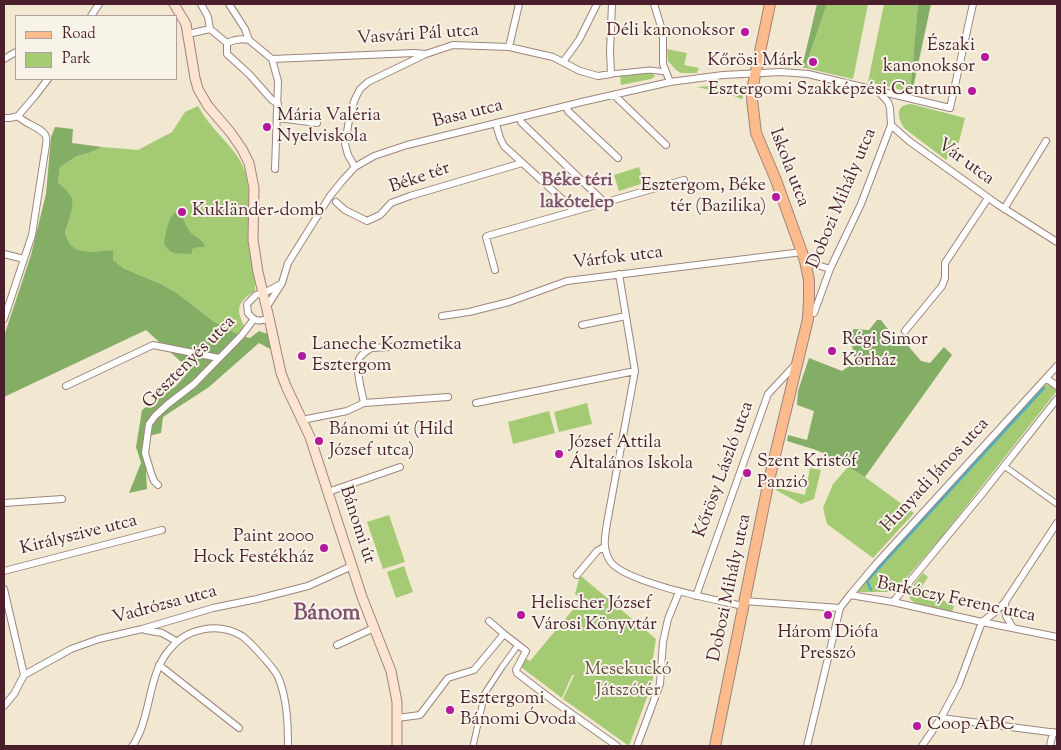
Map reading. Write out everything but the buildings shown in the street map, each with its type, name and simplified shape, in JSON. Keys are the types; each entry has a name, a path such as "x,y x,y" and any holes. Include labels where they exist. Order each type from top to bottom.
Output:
{"main road":[{"name":"Bánomi út","path":"174,4 186,24 198,89 208,106 237,141 248,163 254,188 254,245 258,272 281,373 310,437 352,566 374,628 392,671 395,688 397,746"},
{"name":"Iskola utca","path":"770,4 753,85 752,99 756,132 804,256"},
{"name":"Dobozi Mihály utca","path":"715,746 777,446 808,319 809,280 804,256"}],"street":[{"path":"92,15 99,4"},
{"path":"201,4 208,17 210,29 227,43 228,54 278,104"},
{"path":"230,4 245,29 249,40"},
{"path":"509,48 519,4"},
{"path":"563,62 579,40 597,4"},
{"path":"612,4 611,74 650,70 666,72"},
{"path":"654,4 663,33 663,64 670,82"},
{"name":"Basa utca","path":"266,308 282,283 288,262 330,196 342,180 355,168 374,156 406,145 670,82 723,75 781,72 802,73 950,108 973,4"},
{"path":"188,34 210,29"},
{"path":"227,43 235,39 243,38 249,40 272,59 278,81 275,169"},
{"name":"Vasvári Pál utca","path":"272,59 426,54 454,45 509,48 553,57 580,71 598,76 611,74"},
{"path":"4,59 15,53"},
{"path":"355,168 345,144 350,114 360,89 368,82 426,54"},
{"path":"4,118 18,116 47,80"},
{"path":"878,91 888,102 891,125"},
{"path":"614,95 666,145"},
{"path":"890,108 894,101 902,97"},
{"path":"567,106 568,111 618,158"},
{"path":"4,320 32,235 46,145 44,132 21,120 18,116"},
{"path":"520,117 521,122 605,203"},
{"path":"278,118 317,122"},
{"path":"496,124 504,146 575,211"},
{"name":"Vár utca","path":"891,125 909,141 988,198 1057,242"},
{"name":"Dobozi Mihály utca","path":"814,313 830,269 861,204 891,125"},
{"path":"1004,209 1046,141"},
{"name":"Béke tér","path":"336,202 345,210 367,221 380,215 391,202 522,162"},
{"path":"495,270 487,236 684,180"},
{"path":"905,331 942,286 945,278 945,263 988,198"},
{"path":"4,254 24,258"},
{"path":"804,256 830,269"},
{"name":"Várfok utca","path":"442,316 470,312 509,302 567,281 619,274 804,256"},
{"path":"619,274 635,371 607,523 604,547 609,560 619,570 627,574 696,596 744,604 840,608 806,746"},
{"path":"269,318 262,321 254,319 248,313 247,304 256,295 282,283"},
{"path":"582,325 626,316"},
{"name":"Gesztenyés utca","path":"158,485 151,474 145,453 149,424 168,404 194,384 241,336 254,319"},
{"path":"364,403 358,367 364,353 371,348 444,344"},
{"path":"66,386 153,345 219,358"},
{"name":"Kőrösy László utca","path":"696,596 768,394 798,362"},
{"name":"Hunyadi János utca","path":"840,608 876,564 1057,366"},
{"path":"476,403 635,371"},
{"path":"1046,378 1057,386"},
{"path":"302,420 347,411 364,403 448,397"},
{"path":"893,602 1057,399"},
{"path":"1004,466 1057,504"},
{"path":"328,492 400,467"},
{"path":"4,503 62,499"},
{"path":"922,746 941,718 959,684 982,622 1005,602 1057,523"},
{"name":"Királyszive utca","path":"4,571 162,530"},
{"path":"577,575 597,551 604,547"},
{"name":"Vadrózsa utca","path":"24,675 71,649 100,639 213,608 308,586 352,566"},
{"path":"4,589 24,675 14,694 4,706"},
{"path":"637,746 660,684 663,642 668,619 679,592"},
{"name":"Barkóczy Ferenc utca","path":"850,595 893,602 1057,637"},
{"path":"1005,602 1006,616 1012,628"},
{"path":"488,621 526,651 516,670 517,672 555,702 617,746"},
{"path":"134,746 159,665 168,651 176,641 189,634 203,629 216,628 229,630 252,644 278,677 285,699 288,720 288,746"},
{"path":"337,645 374,628"},
{"path":"142,629 162,633 176,641"},
{"path":"397,718 420,715 448,678 474,670 504,634"},
{"path":"473,746 485,693 518,645"},
{"path":"159,665 239,728"},
{"path":"941,718 1055,732 1050,746"}],"green space":[{"path":"817,4 827,4 805,68 802,67"},
{"path":"827,4 868,4 853,79 805,68"},
{"path":"884,4 918,4 910,92 868,82"},
{"path":"918,4 931,4 912,93 910,92"},
{"path":"667,49 687,53 684,65 699,68 697,73 681,73 676,70 668,61"},
{"path":"651,72 655,76 651,79 621,85 620,75"},
{"path":"724,85 737,87 743,93 743,98 697,87"},
{"path":"911,104 965,118 959,142 946,160 904,128 899,116 900,109"},
{"path":"198,106 209,123 232,148 244,168 248,183 248,241 254,272 255,291 245,298 239,307 244,327 239,335 213,321 177,293 123,268 113,260 113,250 84,252 74,248 69,243 65,232 71,213 58,183 60,167 77,156 102,147 138,150 172,132 185,112"},
{"path":"55,127 73,129 72,143 102,147 77,156 60,167 58,183 68,192 72,199 71,211 65,232 70,244 74,248 96,252 113,250 113,260 123,268 177,293 213,321 239,335 250,338 259,331 268,334 272,350 259,343 209,387 163,417 161,433 145,437 150,465 146,472 147,489 129,493 141,463 136,447 142,410 176,386 190,370 146,330 4,397 4,336 31,255 46,194 51,137"},
{"path":"639,167 644,183 619,191 614,175"},
{"path":"177,211 183,217 190,232 202,241 205,247 192,249 192,254 176,253 167,248 164,244 168,226 171,217"},
{"path":"877,320 881,320 887,328 904,341 921,361 930,363 944,347 952,355 865,477 848,467 835,463 826,454 787,441 788,435 807,440 814,411 797,405 798,391 809,358 842,371 855,362 848,335 854,329 869,330"},
{"path":"1049,384 1056,389 1056,392 941,538 894,592 859,592 857,590 873,572 1044,385"},
{"path":"587,403 592,424 559,432 554,412"},
{"path":"549,411 555,433 513,444 508,422"},
{"path":"848,467 865,477 914,513 873,558 827,524 823,508 833,484"},
{"path":"810,468 821,470 814,499 801,504 776,490 777,488 805,495"},
{"path":"389,515 405,562 383,569 367,522"},
{"path":"404,566 413,592 396,598 387,572"},
{"path":"923,573 928,577 921,588 954,606 952,612 915,603 910,599 909,591"},
{"name":"Mesekuckó Játszótér","path":"581,576 656,639 653,657 653,681 629,746 563,699 574,675 572,675 562,698 521,667 525,658 530,661 581,600 575,594"}],"waterway":[{"path":"871,590 867,581 1044,388"}],"place":[{"name":"Déli kanonoksor","path":"745,32"},
{"name":"Északi kanonoksor","path":"985,57"},
{"name":"Kőrösi Márk","path":"813,62"},
{"name":"Esztergomi Szakképzési Centrum","path":"972,91"},
{"name":"Mária Valéria Nyelviskola","path":"267,127"},
{"name":"Esztergom, Béke tér (Bazilika)","path":"776,197"},
{"name":"Kukländer-domb","path":"182,212"},
{"name":"Régi Simor Kórház","path":"832,351"},
{"name":"Laneche Kozmetika Esztergom","path":"302,356"},
{"name":"Bánomi út (Hild József utca)","path":"319,441"},
{"name":"József Attila Általános Iskola","path":"559,454"},
{"name":"Szent Kristóf Panzió","path":"747,473"},
{"name":"Paint 2000 Hock Festékház","path":"324,548"},
{"name":"Helischer József Városi Könyvtár","path":"521,615"},
{"name":"Három Diófa Presszó","path":"828,615"},
{"name":"Esztergomi Bánomi Óvoda","path":"450,710"},
{"name":"Coop ABC","path":"917,726"}],"district":[{"name":"Béke téri lakótelep","path":"577,193"},
{"name":"Bánom","path":"327,615"}]}
